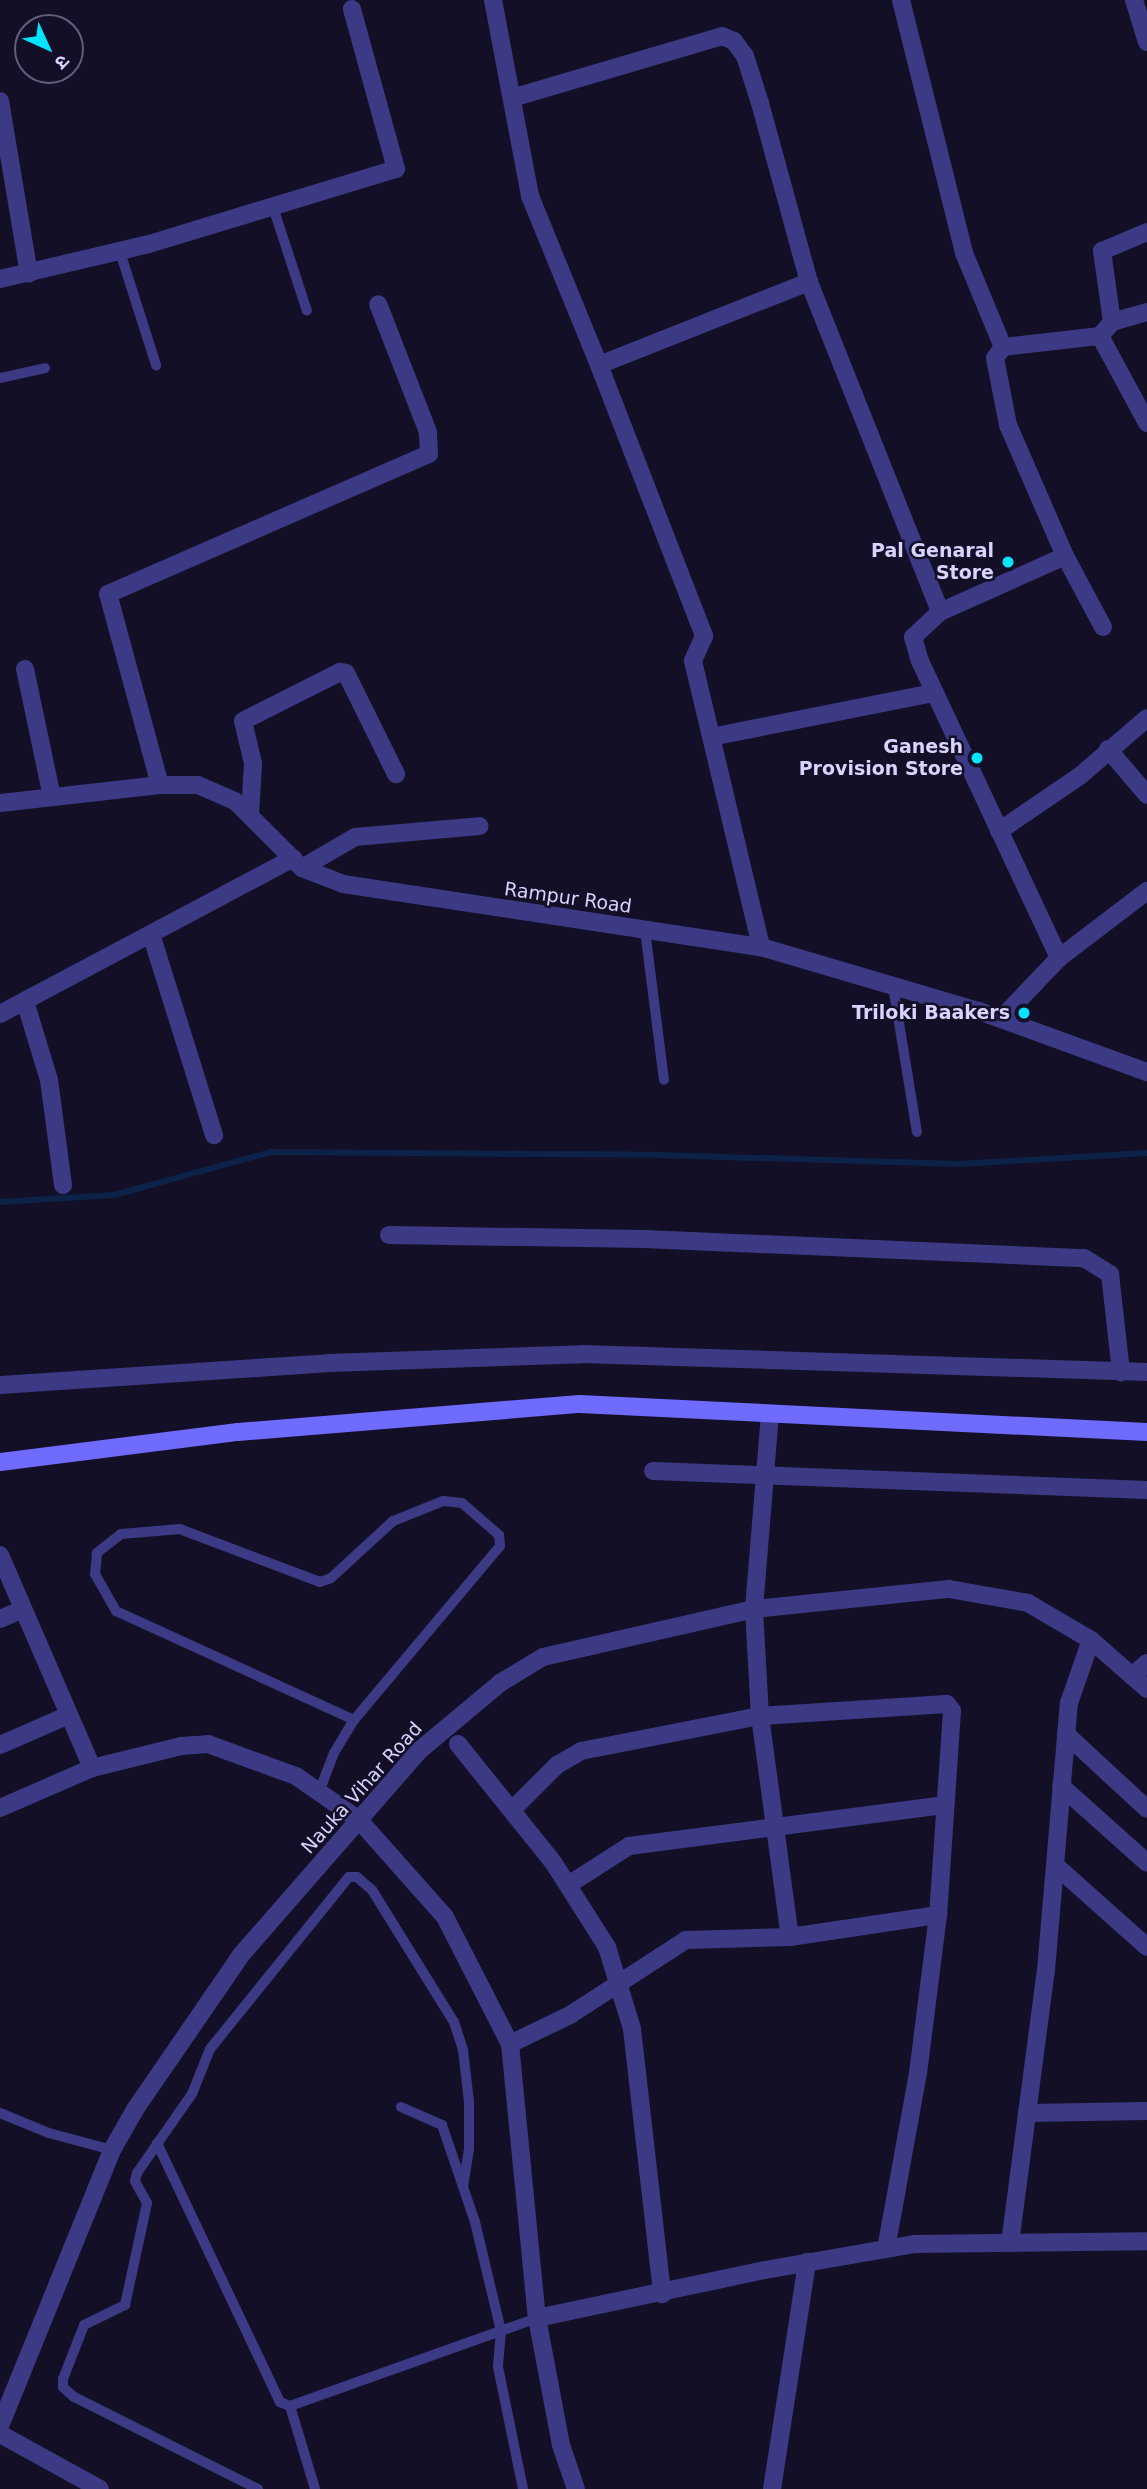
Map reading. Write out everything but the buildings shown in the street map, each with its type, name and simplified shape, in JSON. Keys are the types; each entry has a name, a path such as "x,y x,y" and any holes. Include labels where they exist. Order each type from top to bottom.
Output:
{"main road":[{"path":"0,1462 238,1432 580,1404 1147,1432"}],"street":[{"path":"493,0 530,195 704,636 694,661 761,947"},
{"path":"901,0 964,253 1003,347"},
{"path":"1134,0 1147,42"},
{"path":"0,279 120,252 396,169 352,9"},
{"path":"512,98 722,36 734,41 745,56 761,103 809,282 940,612"},
{"path":"0,101 29,274"},
{"path":"1112,322 1102,251 1147,232"},
{"path":"599,365 809,282"},
{"path":"160,785 107,594 429,454 428,432 378,304"},
{"path":"1103,627 1065,556 1008,425 994,374 995,358 1003,347 1100,336 1112,322 1147,312"},
{"path":"1100,336 1147,423"},
{"path":"1059,958 934,693 913,637 940,612 1065,556"},
{"path":"25,669 52,797"},
{"path":"250,815 253,764 243,721 340,672 346,673 396,774"},
{"path":"711,737 934,693"},
{"path":"999,831 1081,775 1108,748 1147,718"},
{"path":"1108,748 1147,795"},
{"name":"Rampur Road","path":"0,803 160,785 198,785 236,801 298,863 343,884 761,947 1001,1019 1147,1072"},
{"path":"0,1014 151,934 355,837 480,826"},
{"path":"1001,1019 1059,958 1147,891"},
{"path":"151,934 214,1135"},
{"path":"25,1001 49,1080 63,1185"},
{"path":"389,1235 645,1239 1084,1258 1110,1274 1121,1372"},
{"path":"0,1385 329,1363 583,1354 1147,1372"},
{"path":"771,1414 754,1609 760,1716 778,1825 790,1937"},
{"path":"653,1471 1147,1490"},
{"path":"0,1555 92,1768"},
{"name":"Nauka Vihar Road","path":"0,2426 112,2150 241,1955 420,1750 500,1683 543,1657 754,1609 949,1589 1028,1603 1091,1640 1147,1689"},
{"path":"0,1619 23,1609"},
{"path":"1010,2243 1055,1865 1069,1703 1091,1640"},
{"path":"1132,1676 1147,1663"},
{"path":"512,1810 557,1765 581,1751 760,1716 951,1706 938,1915 918,2073 886,2249"},
{"path":"0,1745 69,1715"},
{"path":"1066,1734 1147,1809"},
{"path":"0,1808 92,1768 181,1746 208,1744 296,1776 359,1820 445,1917 510,2044 537,2318 561,2445 576,2489"},
{"path":"458,1744 568,1885 607,1947 632,2029 662,2294"},
{"path":"1062,1786 1147,1863"},
{"path":"568,1885 629,1846 945,1805"},
{"path":"1055,1865 1147,1947"},
{"path":"510,2044 618,1985 686,1940 790,1937 938,1915"},
{"path":"1027,2113 1147,2111"},
{"path":"537,2318 807,2262 886,2249 1010,2243 1147,2241"},
{"path":"772,2489 807,2262"},
{"path":"0,2434 100,2489"}],"lane":[{"path":"273,206 307,311"},
{"path":"120,252 156,365"},
{"path":"0,378 45,368"},
{"path":"645,930 664,1080"},
{"path":"893,986 916,1132"},
{"path":"319,1792 334,1753 354,1720 500,1546 499,1535 462,1503 443,1501 405,1513 331,1578 320,1582 180,1529 121,1534 97,1553 95,1574 116,1611 354,1720"},
{"path":"258,2489 74,2397 63,2387 84,2325 125,2305 148,2203 135,2181 137,2174 192,2094 211,2049 344,1881 357,1877 386,1912 454,2022 463,2050 469,2102 469,2149 463,2185"},
{"path":"401,2107 442,2125 463,2185 501,2331 498,2367 523,2489"},
{"path":"0,2113 49,2133 112,2150"},
{"path":"158,2143 280,2402 290,2406 537,2318"},
{"path":"290,2406 315,2489"}],"waterway":[{"path":"0,1202 114,1195 271,1152 658,1155 960,1164 1147,1153"}],"place":[{"name":"Pal Genaral Store","path":"1008,562"},
{"name":"Ganesh Provision Store","path":"977,758"},
{"name":"Triloki Baakers","path":"1024,1013"}]}
